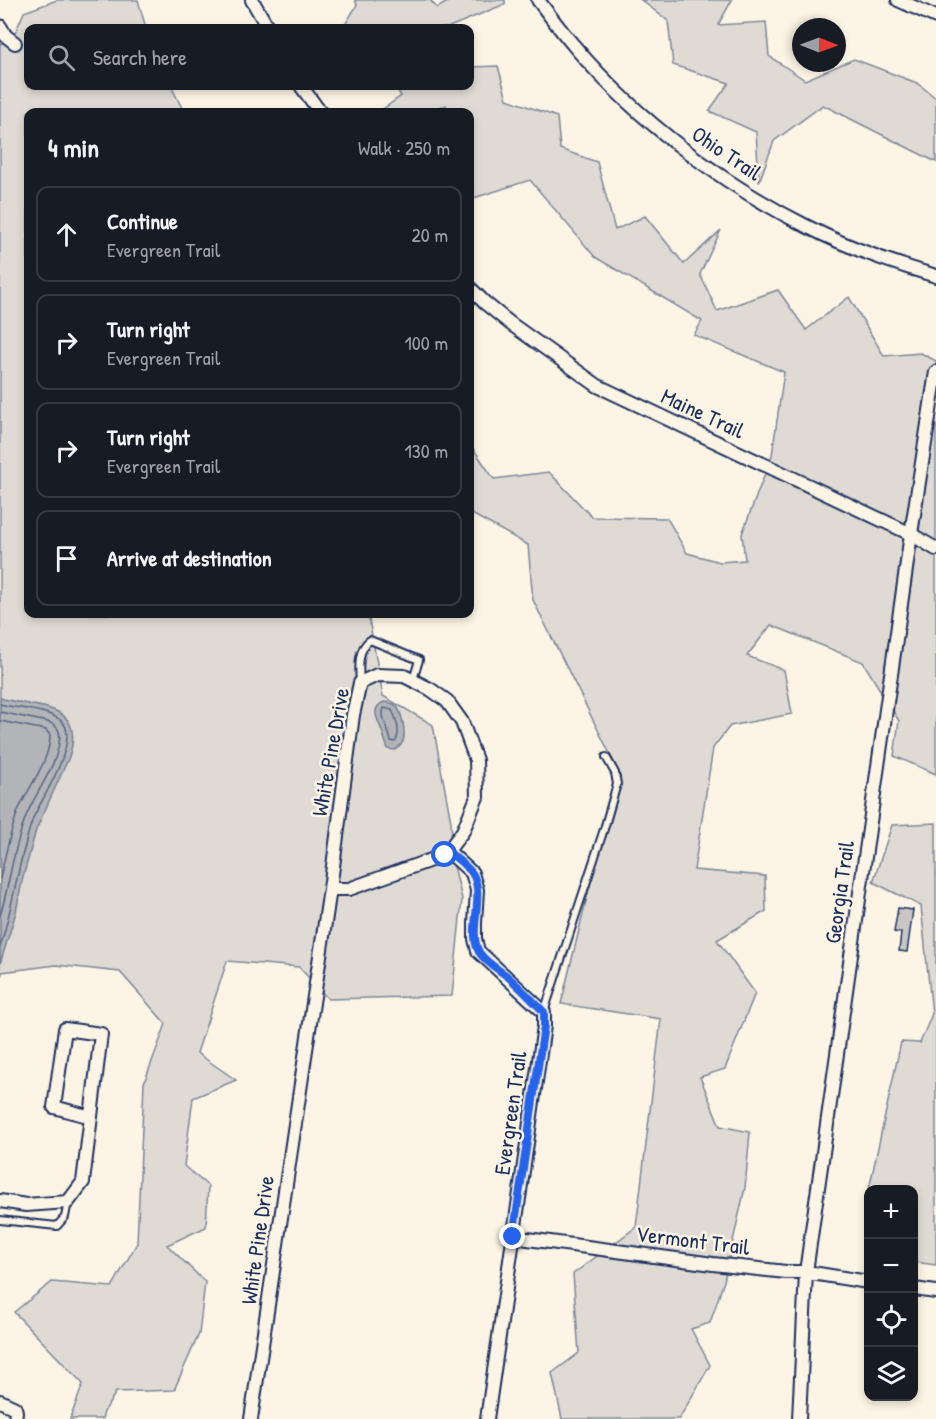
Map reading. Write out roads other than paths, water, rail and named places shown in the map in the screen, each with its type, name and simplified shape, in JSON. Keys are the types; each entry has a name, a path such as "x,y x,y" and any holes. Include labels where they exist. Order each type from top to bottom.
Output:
{"street":[{"path":"252,0 266,24"},
{"name":"Ohio Trail","path":"538,0 575,47 610,86 673,142 720,175 808,228 895,264 936,276"},
{"path":"898,0 936,17"},
{"path":"0,26 6,36 15,43"},
{"path":"304,90 317,108"},
{"name":"Maine Trail","path":"474,292 511,324 598,386 911,534 936,549"},
{"name":"Georgia Trail","path":"799,1419 806,1272 936,372"},
{"name":"White Pine Drive","path":"251,1419 330,889 353,715 360,683 377,675 404,676 430,689 447,701 462,722 476,760 477,797 464,831 445,855 349,889 330,889"},
{"path":"448,851 472,873 477,890 475,923 478,951 544,1012"},
{"name":"Evergreen Trail","path":"487,1419 544,1026 544,1012"},
{"path":"0,1201 26,1205 68,1202 83,1182 91,1117 101,1034 65,1029 54,1107 91,1117"},
{"name":"Vermont Trail","path":"513,1237 713,1264 806,1272 864,1281"},
{"path":"918,1290 936,1292"},
{"path":"0,1401 15,1408 15,1419"}],"lane":[{"path":"360,683 359,663 365,643 370,639 419,660 413,680"},
{"path":"544,1012 617,784 615,773 606,757"},
{"path":"0,1220 57,1226 65,1216 68,1202"}],"water":[{"path":"0,698 55,711 65,717 71,726 73,739 69,757 36,830 16,912 0,964"},
{"path":"384,702 397,707 403,722 403,739 401,745 395,750 388,749 376,716 377,708"}]}
